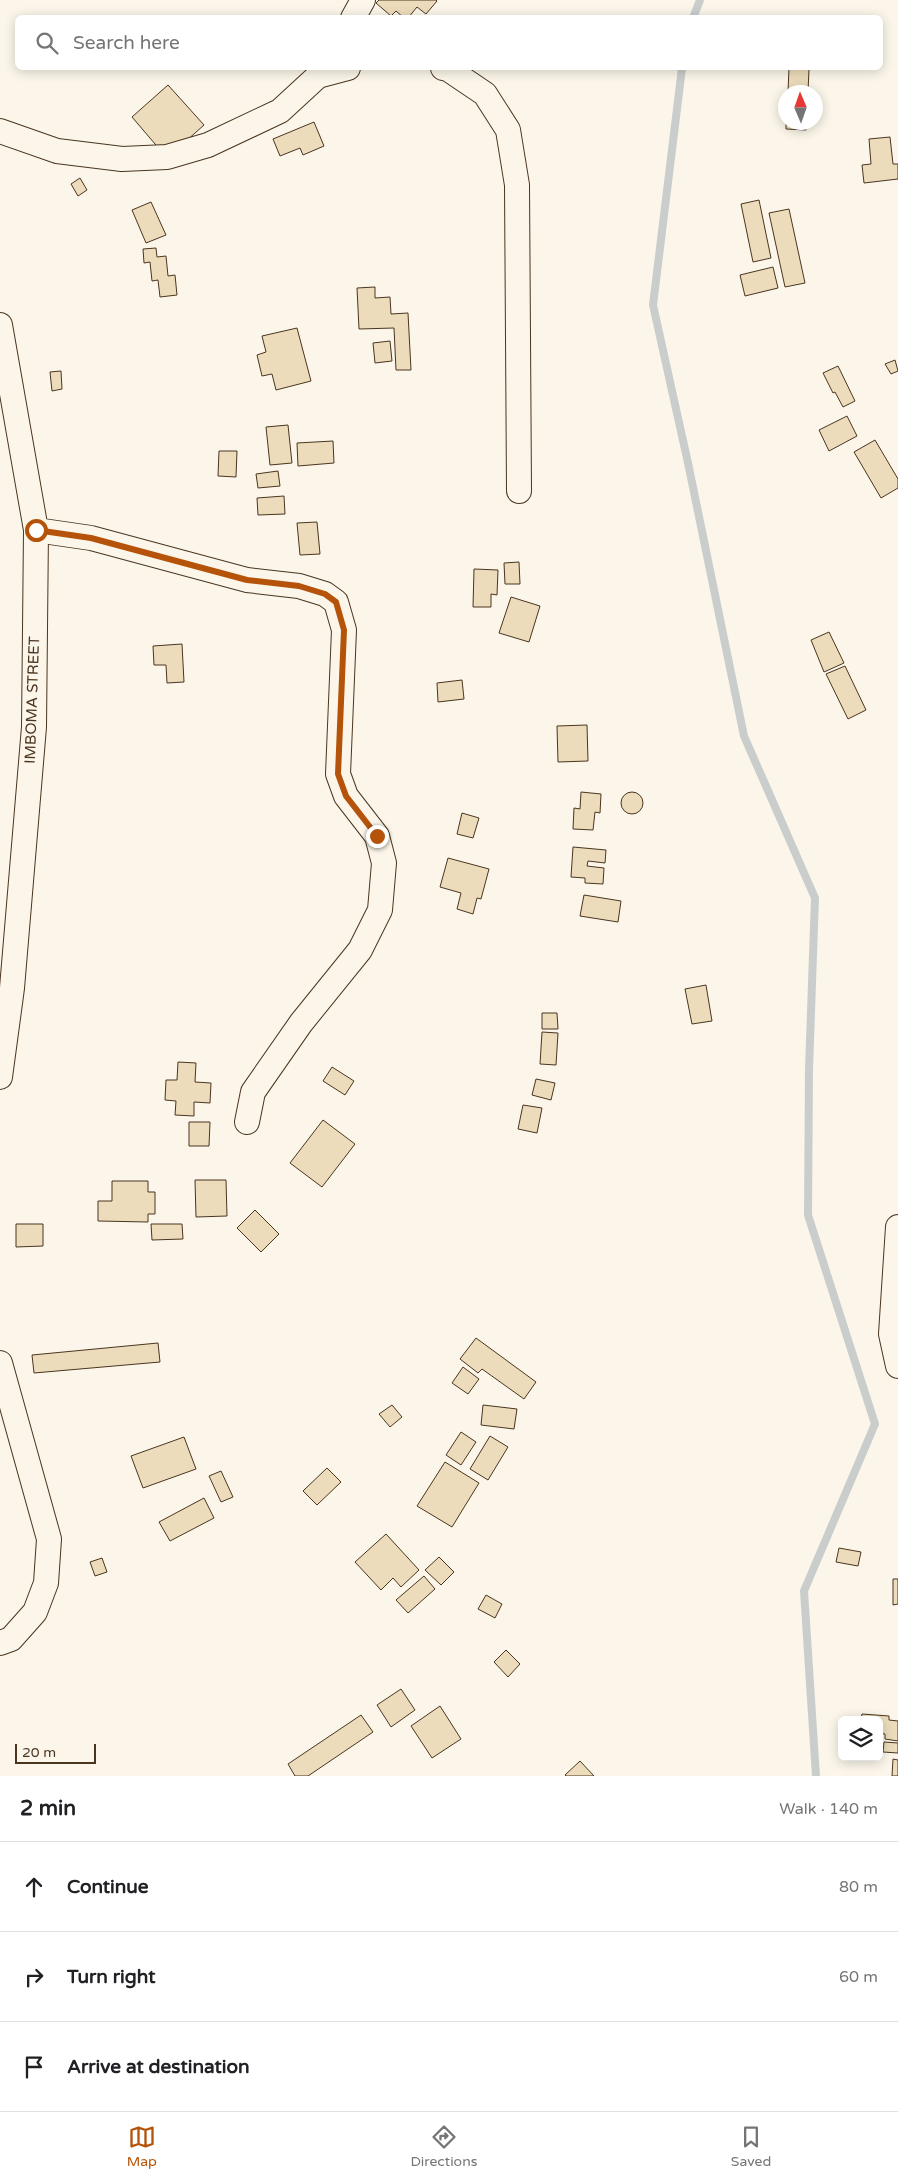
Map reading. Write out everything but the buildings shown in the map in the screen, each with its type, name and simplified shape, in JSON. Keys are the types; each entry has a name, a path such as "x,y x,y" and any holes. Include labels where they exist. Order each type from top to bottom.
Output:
{"street":[{"path":"354,15 363,0"},
{"path":"0,131 56,151 122,159 166,157 208,145 280,111 321,72 334,70"},
{"path":"451,70 485,94 508,130 517,185 519,491"},
{"name":"IMBOMA STREET","path":"0,325 36,530 34,727 12,988 0,1078"},
{"path":"36,530 91,538 247,580 299,586 325,594 336,602 344,630 338,774 346,796 377,836 384,863 380,910 360,950 301,1023 262,1078 254,1092 247,1122"},
{"path":"898,1227 891,1334 898,1366"},
{"path":"0,1362 49,1540 46,1583 35,1612 11,1639 0,1643"}],"waterway":[{"path":"694,15 700,0"},
{"path":"682,70 653,305 688,463 744,736 815,898 809,1069 808,1215 875,1424 804,1591 816,1776"}],"route":[{"path":"36,530 91,538 181,560 247,580 299,586 325,594 336,602 344,630 338,774 346,796 377,836"}]}
